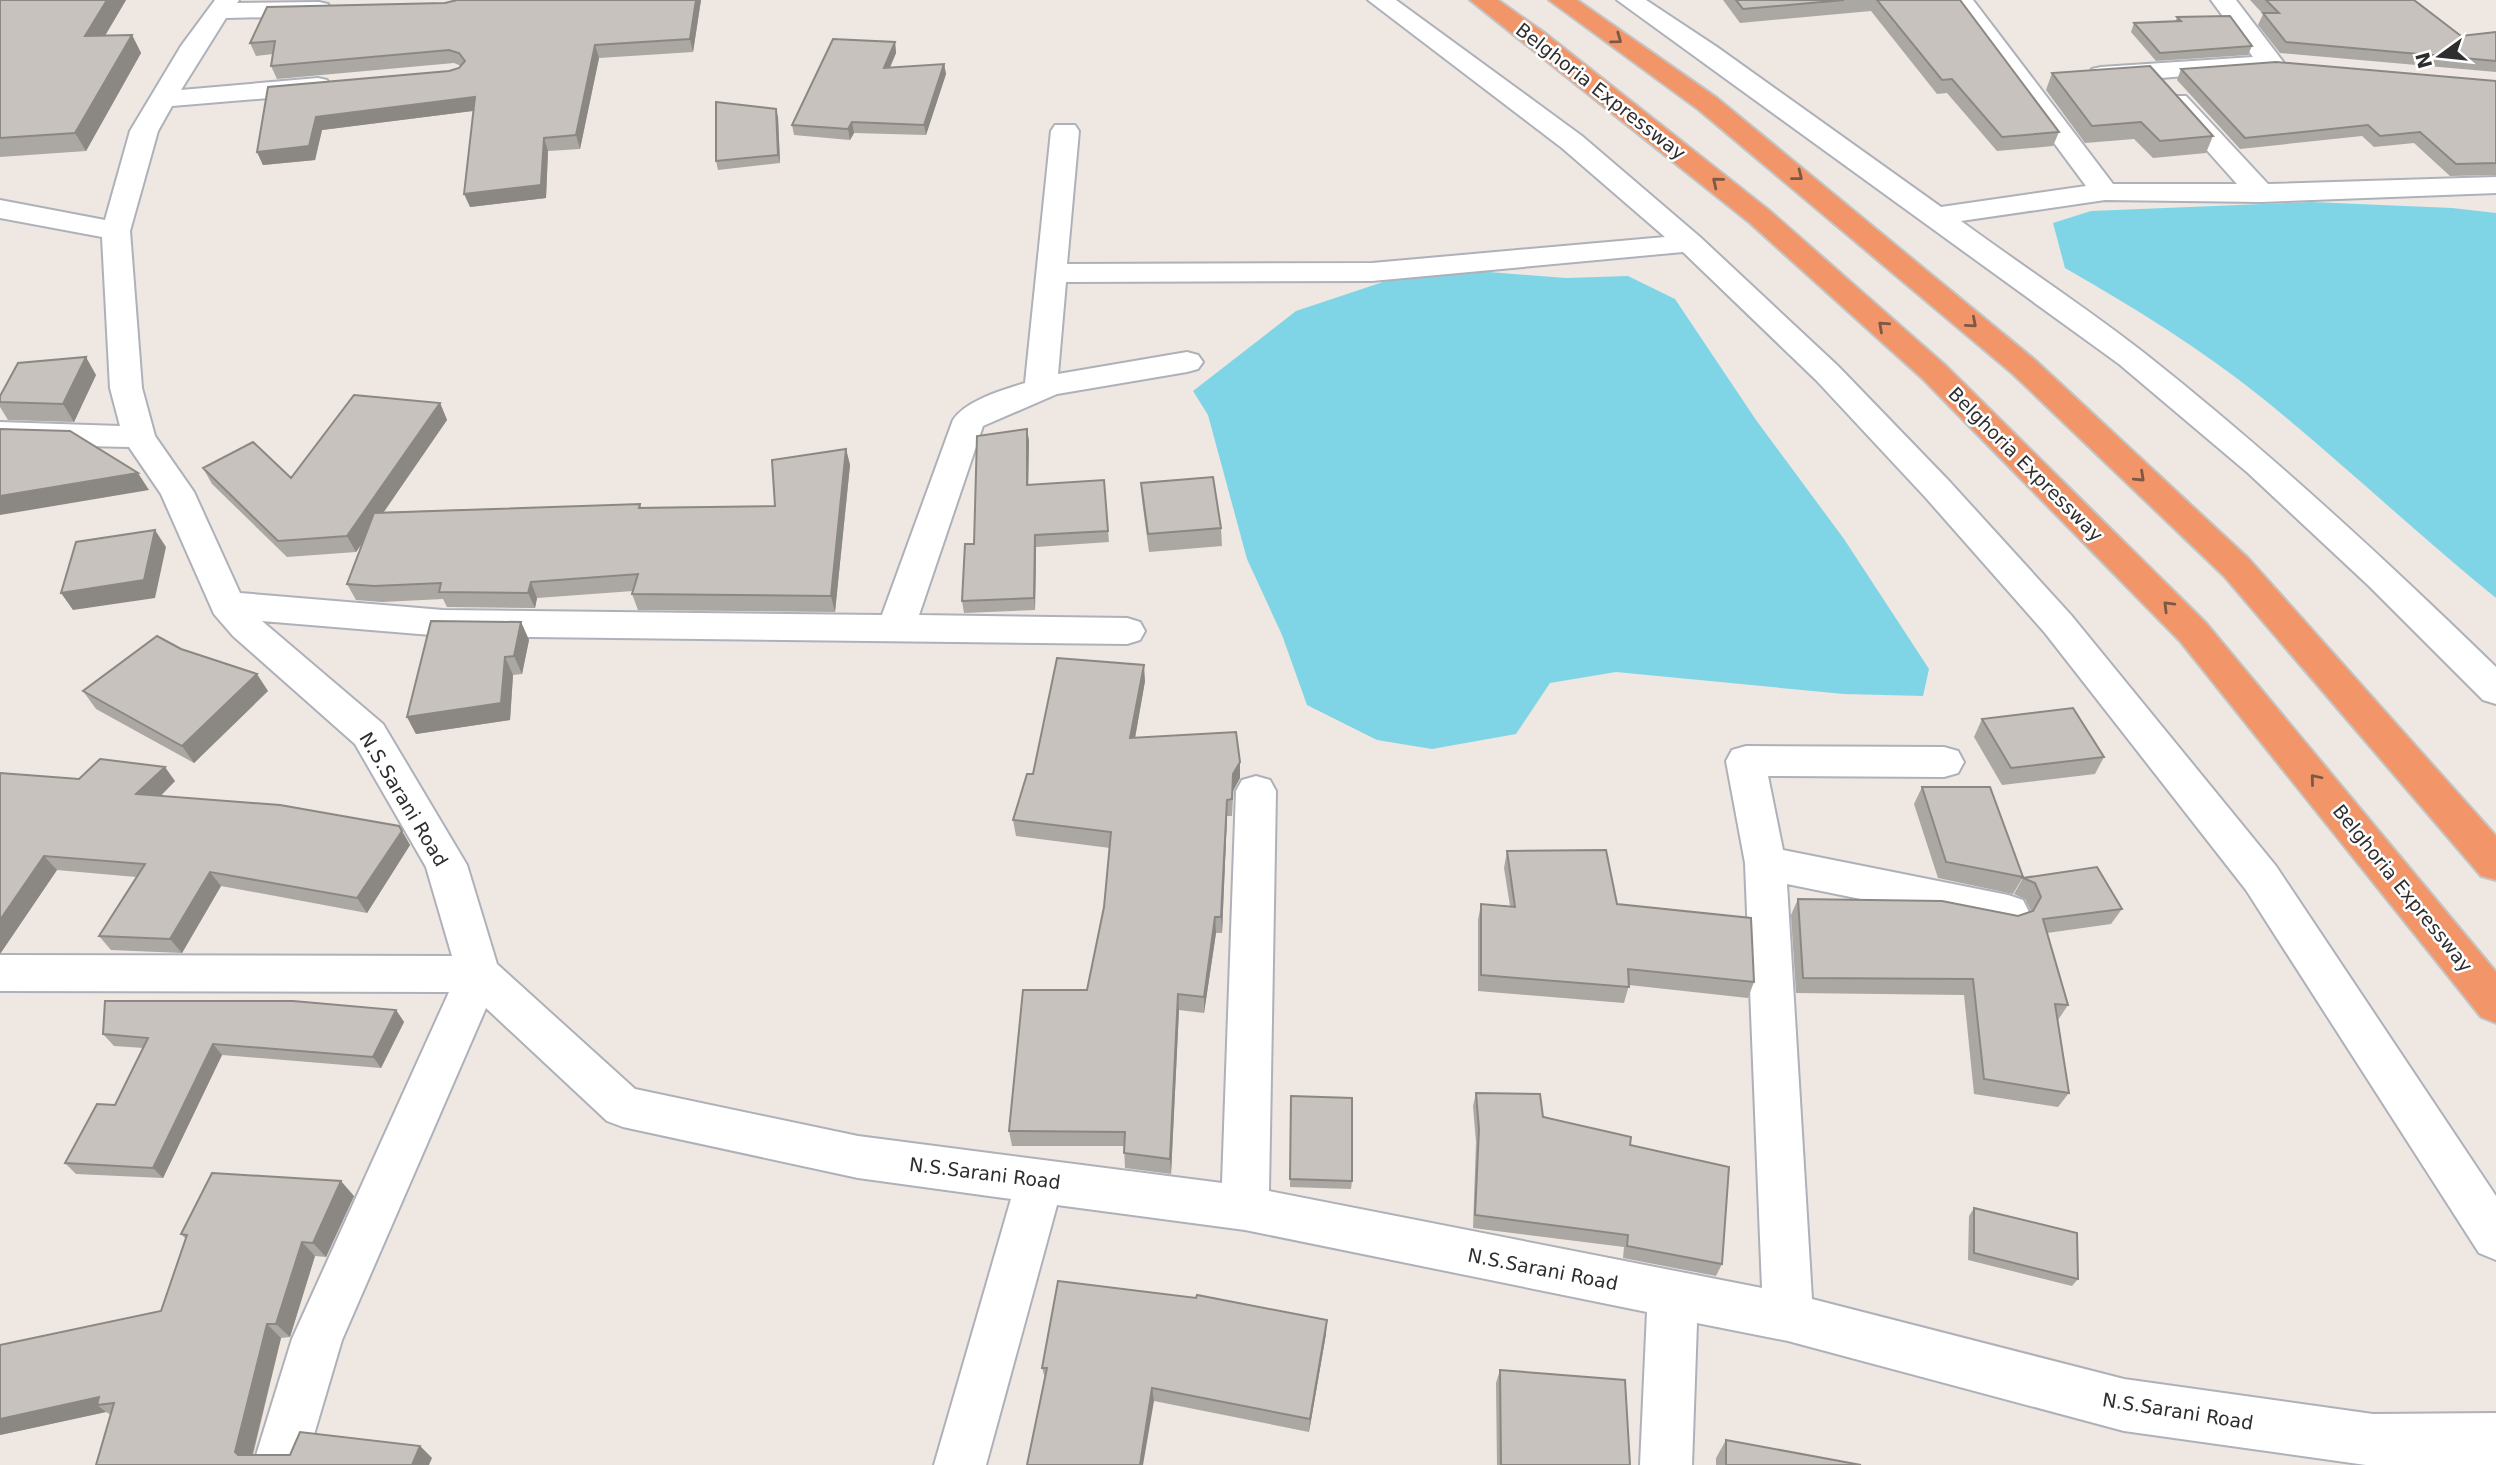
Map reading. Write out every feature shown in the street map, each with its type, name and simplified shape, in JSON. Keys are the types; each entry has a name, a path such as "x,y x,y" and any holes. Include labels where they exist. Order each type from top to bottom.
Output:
{"highway":[{"name":"Belghoria Expressway","path":"1482,0 1537,39 1760,217 1934,372 2193,632 2496,1004"},
{"path":"1561,0 1728,121 1822,195 2024,367 2235,567 2496,864"}],"street":[{"path":"1380,0 1572,142 1690,243 1827,373 2058,624 2262,878 2496,1237"},
{"path":"1629,0 1708,52 1938,216 2130,358 2260,465 2382,578 2496,690"},
{"path":"1960,0 2034,80 2105,192"},
{"path":"2224,0 2271,63"},
{"path":"224,5 337,8"},
{"name":"N.S.Sarani Road","path":"224,5 194,46 144,131 116,231 126,388 139,437 177,492 228,604 246,627 369,734 446,865 479,974 624,1107 858,1157 1245,1208 1788,1317 2124,1405 2375,1452 2496,1439"},
{"path":"2073,77 2271,63 2298,66"},
{"path":"2151,72 2260,194"},
{"path":"163,99 343,83"},
{"path":"1041,387 1065,131"},
{"path":"1938,216 2105,192 2260,194 2496,184"},
{"path":"0,209 116,231"},
{"path":"1052,273 1372,272 1690,243"},
{"path":"896,628 969,420 997,403 1041,387 1187,362"},
{"path":"0,433 139,437"},
{"path":"228,604 443,623 1127,631"},
{"path":"1788,1317 1765,863 1746,761 1944,762"},
{"path":"1245,1208 1256,791"},
{"path":"1765,863 2008,912"},
{"path":"0,973 479,974 317,1339 279,1465"},
{"path":"960,1465 1040,1180"},
{"path":"1666,1465 1673,1294"}],"water":[{"path":"2311,202 2452,208 2496,213 2496,598 2238,379 2166,329 2065,268 2053,223 2091,211"},
{"path":"1476,271 1566,278 1628,276 1675,299 1756,420 1844,539 1929,669 1923,696 1844,694 1616,672 1550,683 1516,734 1432,749 1377,740 1307,705 1282,635 1247,559 1208,415 1193,391 1296,311 1389,280"}],"building":[{"path":"0,0 107,0 85,36 132,35 75,133 0,138"},
{"path":"457,0 696,0 690,39 595,45 576,135 544,138 541,185 464,194 475,97 316,117 309,146 257,152 268,87 449,71 459,68 465,61 459,53 449,50 271,66 275,41 250,43 267,7 445,3"},
{"path":"1736,0 1844,0 1743,9"},
{"path":"1877,0 1960,0 2059,132 2002,137 1952,79 1942,80"},
{"path":"2266,0 2414,0 2461,36 2496,32 2496,61 2286,42 2263,13 2279,13"},
{"path":"2230,16 2252,46 2160,53 2134,23 2181,21 2177,17"},
{"path":"833,39 895,42 884,68 944,64 924,125 852,122 848,129 792,125"},
{"path":"2276,62 2496,81 2496,163 2456,164 2420,132 2380,136 2368,125 2245,138 2181,69"},
{"path":"2150,66 2213,136 2160,141 2141,122 2092,126 2052,73"},
{"path":"716,102 776,109 778,155 716,161"},
{"path":"86,357 63,404 0,402 0,396 18,363"},
{"path":"354,395 440,403 347,536 278,541 203,468 253,442 291,478"},
{"path":"0,429 70,431 138,473 0,496"},
{"path":"1027,429 1027,485 1104,480 1108,531 1035,535 1034,598 962,601 965,544 974,544 977,436"},
{"path":"846,449 831,596 632,594 638,574 531,582 528,593 439,592 441,583 374,586 347,584 374,513 640,504 639,508 775,506 772,460"},
{"path":"1213,477 1221,528 1148,534 1141,483"},
{"path":"155,530 144,580 61,593 76,542"},
{"path":"431,621 521,622 514,656 505,657 501,703 407,717"},
{"path":"157,636 181,649 257,674 182,746 83,691"},
{"path":"1057,658 1144,665 1130,738 1236,732 1240,762 1233,774 1232,799 1227,800 1221,917 1215,917 1204,997 1178,994 1170,1159 1124,1153 1125,1132 1009,1131 1023,990 1087,990 1104,907 1111,832 1013,820 1027,774 1033,774"},
{"path":"2073,708 2104,757 2011,768 1982,719"},
{"path":"100,759 165,767 136,794 280,805 399,826 402,831 357,898 210,872 170,939 99,936 145,864 44,856 0,920 0,773 79,779"},
{"path":"1922,787 1990,787 2023,877 1946,862"},
{"path":"1606,850 1617,904 1751,918 1754,982 1628,969 1629,987 1481,975 1481,904 1515,907 1507,851"},
{"path":"2097,867 2122,909 2043,919 2068,1005 2055,1004 2069,1093 1984,1079 1973,979 1803,978 1798,899 1942,901 2018,916 2033,911 2041,897 2035,883 2023,878"},
{"path":"105,1001 293,1001 396,1010 373,1057 213,1044 153,1168 65,1163 97,1104 115,1105 148,1038 103,1034"},
{"path":"1476,1093 1540,1094 1543,1117 1631,1137 1630,1145 1729,1167 1722,1264 1627,1246 1628,1235 1475,1215 1479,1129"},
{"path":"1291,1096 1352,1098 1352,1181 1290,1179"},
{"path":"212,1173 341,1181 313,1243 302,1242 276,1324 267,1324 235,1452 238,1455 290,1455 300,1432 420,1446 412,1465 96,1465 114,1403 97,1405 99,1397 0,1419 0,1345 161,1311 187,1235 181,1234"},
{"path":"1974,1208 2077,1233 2078,1279 1974,1253"},
{"path":"1058,1281 1196,1298 1197,1295 1327,1320 1310,1419 1152,1388 1140,1465 1027,1465 1047,1368 1042,1368"},
{"path":"1500,1370 1625,1380 1630,1465 1501,1465"},
{"path":"1726,1440 1861,1465 1726,1465"}]}
